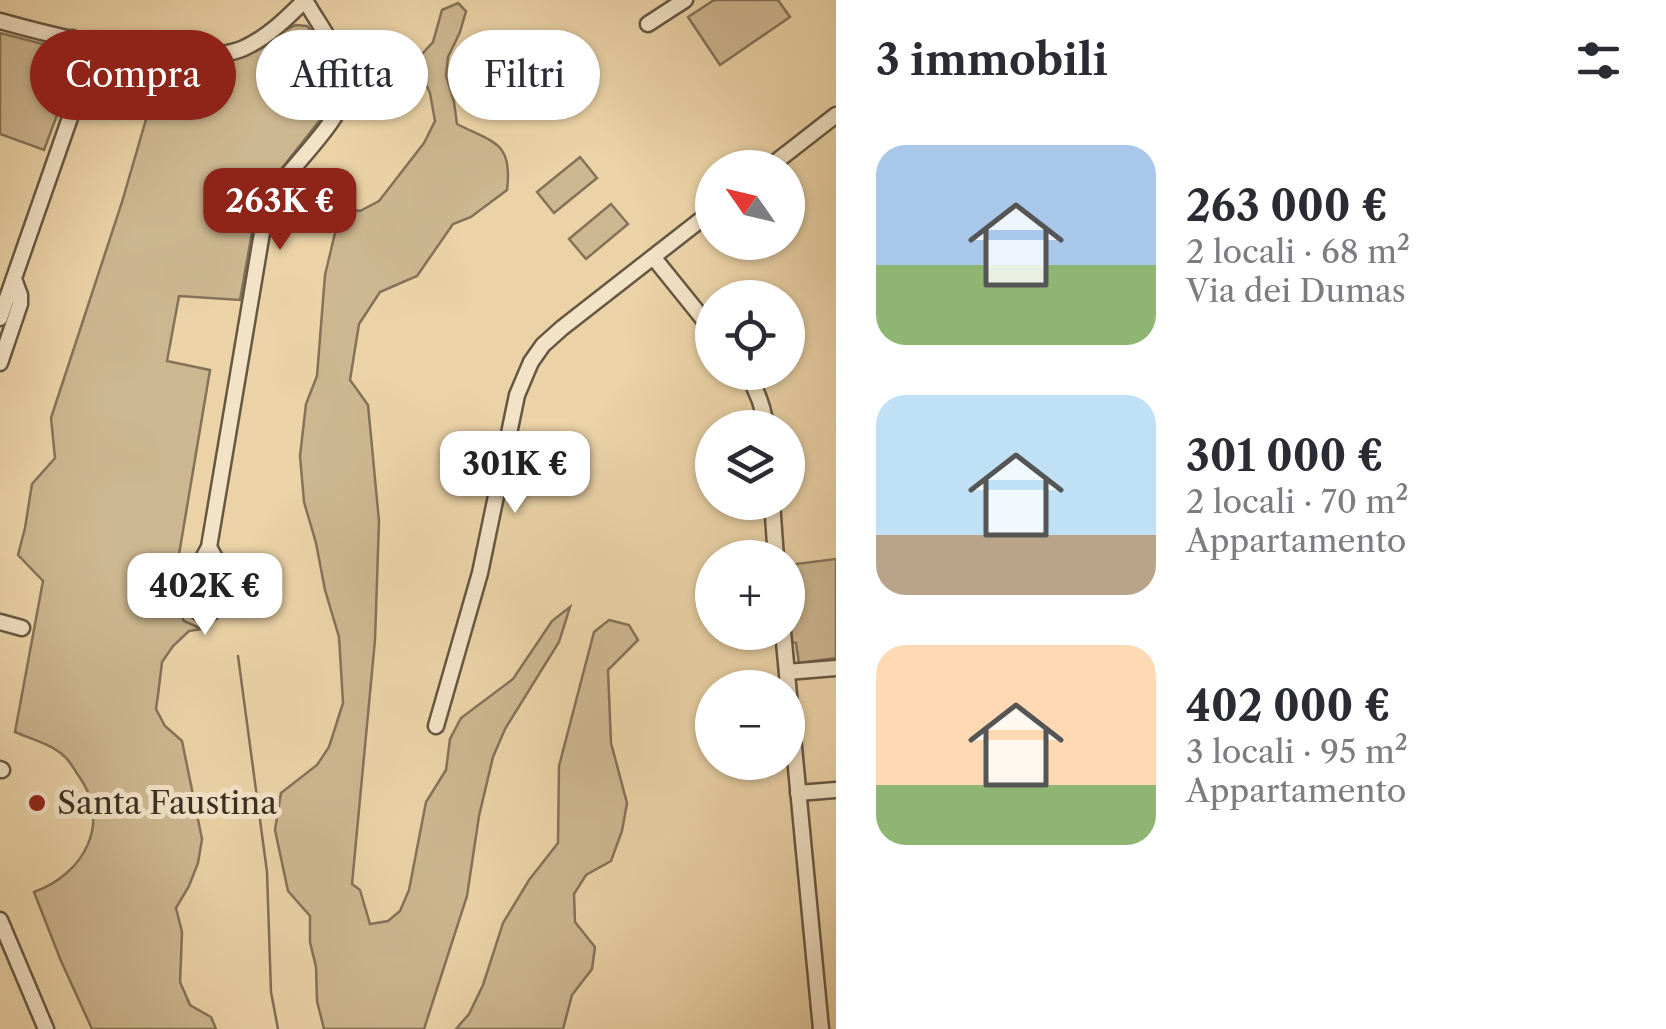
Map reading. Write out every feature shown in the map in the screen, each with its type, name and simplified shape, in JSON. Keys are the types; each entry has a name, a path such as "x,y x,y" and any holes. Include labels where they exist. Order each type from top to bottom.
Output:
{"street":[{"path":"209,547 267,203 340,111 346,92 345,73 305,0 267,34 236,50"},
{"path":"648,24 684,0"},
{"path":"0,21 38,30"},
{"path":"791,150 836,115"},
{"path":"0,318 69,120"},
{"path":"436,726 480,573 523,376 549,340 695,225"},
{"path":"654,258 695,309"},
{"path":"0,364 20,304 14,279"},
{"path":"0,622 22,628"},
{"path":"805,673 836,668"},
{"path":"805,676 836,676"},
{"path":"797,780 820,1029"},
{"path":"798,793 836,790"},
{"path":"0,920 46,1029"}],"shaded area":[{"path":"714,0 778,0 790,17 720,65 688,17"},
{"path":"458,3 466,11 461,30 448,30 448,120 456,120 504,153 507,190 471,217 453,224 417,276 380,292 359,324 350,380 368,405 379,521 375,640 352,884 360,890 370,924 388,921 400,911 409,890 426,802 446,770 450,739 461,718 513,679 552,621 570,607 559,642 505,729 493,757 467,896 424,1029 324,1029 317,1001 310,916 288,891 275,830 281,793 317,765 329,747 343,703 339,637 304,502 300,456 306,404 317,376 325,275 341,208 360,211 379,201 424,143 435,121 428,89 428,47 442,10"},
{"path":"296,25 310,30 286,30"},
{"path":"0,33 30,41 30,120 55,120 44,150 0,134"},
{"path":"256,49 256,120 320,120 257,204 240,300 179,296 167,361 210,370 172,596 184,621 202,629 189,631 162,662 156,709 165,726 182,741 202,839 198,863 176,908 182,932 180,982 190,1005 211,1017 216,1029 92,1029 34,892 67,873 79,859 93,828 93,811 88,793 66,758 15,732 43,581 18,555 32,484 55,458 51,418 146,120 236,120 236,57"},
{"path":"580,157 597,178 554,213 537,192"},
{"path":"611,204 628,224 586,259 569,239"},
{"path":"836,559 836,658 799,663 797,650 805,650 805,563"},
{"path":"609,620 629,625 638,640 608,670 611,743 627,803 622,831 611,861 586,875 574,894 575,922 595,947 592,969 572,995 563,1029 456,1029 469,1014 483,985 503,923 558,843 559,766 594,632"}],"waterway":[{"path":"238,656 267,872 271,992 278,1029"}],"place":[{"name":"Santa Faustina","path":"37,803"}]}
